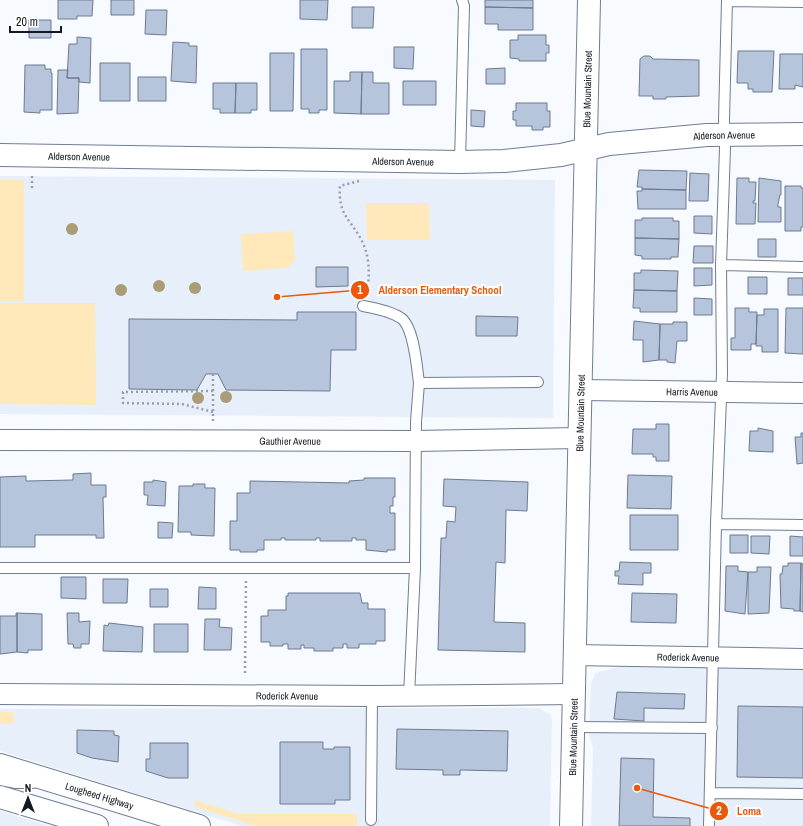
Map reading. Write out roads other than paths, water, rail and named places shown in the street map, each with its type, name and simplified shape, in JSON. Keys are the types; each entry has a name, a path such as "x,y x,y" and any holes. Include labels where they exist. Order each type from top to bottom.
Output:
{"main road":[{"name":"Blue Mountain Street","path":"571,826 590,0"},
{"name":"Alderson Avenue","path":"0,155 460,162 504,161 586,150 609,144 725,135 803,134"},
{"name":"Lougheed Highway","path":"0,765 199,826"},
{"path":"0,797 97,826"}],"street":[{"name":"Harris Avenue","path":"582,390 803,393"},
{"name":"Gauthier Avenue","path":"0,440 416,441 579,438"},
{"name":"Roderick Avenue","path":"574,655 714,656 803,659"},
{"name":"Roderick Avenue","path":"0,694 410,696 573,694"}],"lane":[{"path":"460,162 464,6 462,0"},
{"path":"709,826 720,391 720,265 725,135 727,1 803,2"},
{"path":"720,265 803,267"},
{"path":"363,306 380,309 402,319 412,338 419,383 416,441 415,568 410,696"},
{"path":"419,383 538,382"},
{"path":"716,524 803,525"},
{"path":"0,568 415,568"},
{"path":"371,820 372,696"},
{"path":"573,726 712,728"},
{"path":"0,780 16,783 53,782"},
{"path":"710,794 803,794"}],"place":[{"name":"Alderson Elementary School","path":"277,297"},
{"name":"Loma","path":"637,788"}]}
